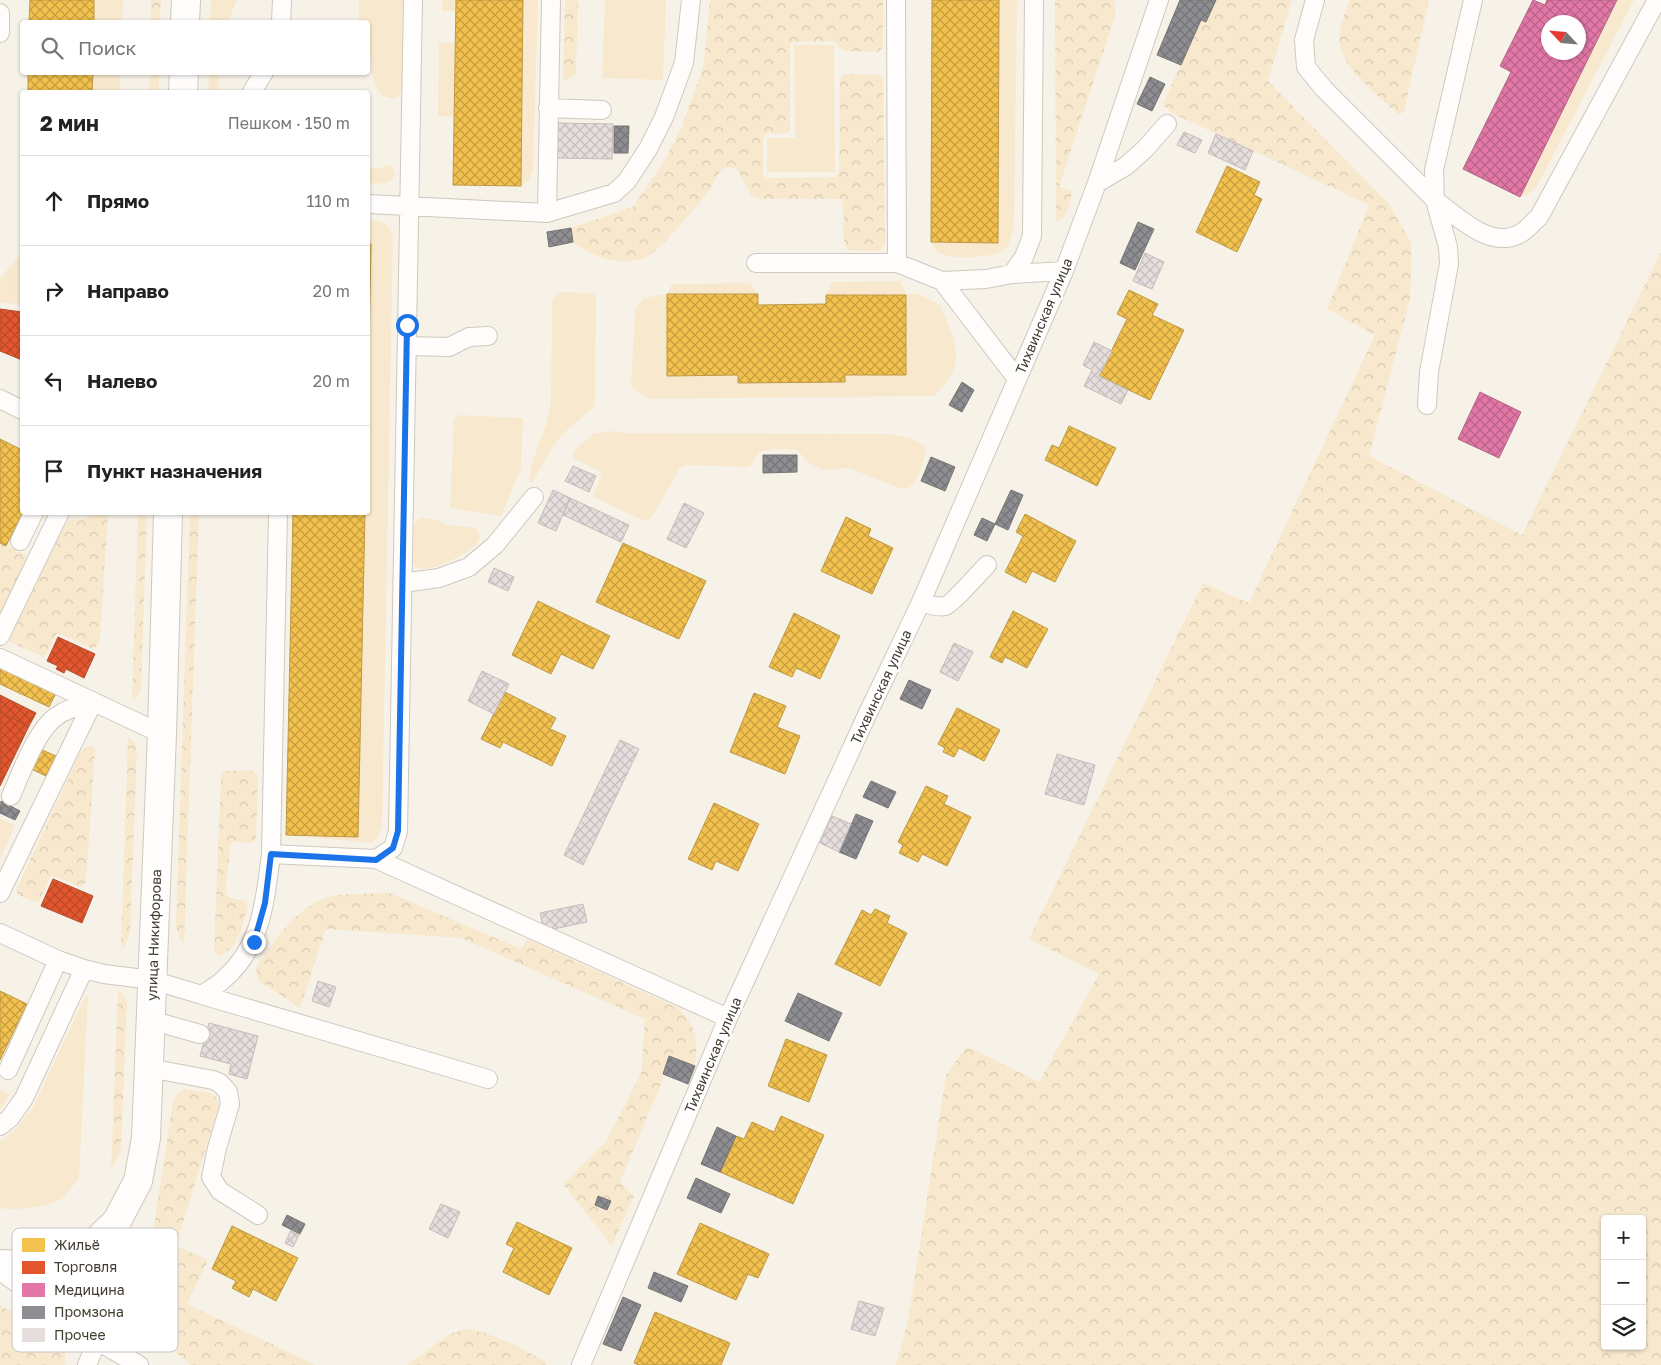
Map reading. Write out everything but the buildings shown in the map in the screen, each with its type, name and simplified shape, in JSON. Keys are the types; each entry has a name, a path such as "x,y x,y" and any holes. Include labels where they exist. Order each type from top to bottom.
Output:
{"main road":[{"path":"185,20 186,0"},
{"path":"183,90 184,75"},
{"name":"улица Никифорова","path":"110,1228 117,1221 138,1181 146,1138 162,734 168,515"}],"lane":[{"path":"281,20 282,0"},
{"path":"376,860 393,848 398,831 413,0"},
{"path":"546,212 551,0"},
{"path":"370,204 546,212 614,193 627,181 648,149 664,117 684,63 691,0"},
{"path":"896,0 897,263"},
{"path":"1012,274 1024,257 1032,236 1034,0"},
{"name":"Тихвинская улица","path":"581,1365 728,1018 921,602 1064,270 1097,184 1159,0"},
{"path":"1315,0 1304,40 1306,67 1324,89 1435,200 1477,230 1500,240 1521,233 1539,217 1657,0"},
{"path":"1427,404 1429,372 1449,264 1448,246 1435,200 1434,170 1473,0"},
{"path":"0,13 0,33"},
{"path":"253,90 262,75"},
{"path":"548,108 602,110"},
{"path":"1097,184 1126,166 1145,149 1167,124"},
{"path":"756,263 897,263 942,282 1064,270"},
{"path":"942,282 1017,379"},
{"path":"407,346 449,347 469,337 488,336"},
{"path":"0,399 20,409"},
{"path":"402,583 439,578 468,567 494,545 534,497"},
{"path":"20,541 33,515"},
{"path":"0,636 59,515"},
{"path":"202,994 223,980 240,963 254,942 265,903 271,854 278,515"},
{"path":"921,602 942,607 950,605 987,565"},
{"path":"0,658 162,734"},
{"path":"10,796 42,730 56,716 65,711 93,702"},
{"path":"0,892 93,702"},
{"path":"271,854 376,860 728,1018"},
{"path":"0,933 58,960 84,969 104,974 152,980 488,1078"},
{"path":"8,1070 58,960"},
{"path":"0,1126 10,1118 24,1098 84,969"},
{"path":"150,1020 200,1034"},
{"path":"149,1068 213,1080 220,1083 228,1092 230,1104 211,1177 220,1191 258,1215"},
{"path":"0,1271 12,1280"},
{"path":"87,1365 92,1352"},
{"path":"116,1352 139,1365"}],"green space":[{"path":"94,0 123,0 122,20 94,20"},
{"path":"151,0 161,0 160,20 151,20"},
{"path":"211,0 237,0 229,20 210,20"},
{"path":"359,0 403,0 402,91 396,98 384,96 376,87 370,54 370,20 359,20"},
{"path":"442,0 456,0 455,11 442,11"},
{"path":"523,0 538,0 533,171 529,180 521,186"},
{"path":"565,0 578,0 576,71 574,76 566,80 563,78"},
{"path":"605,0 666,0 663,80 602,78"},
{"path":"710,0 883,0 883,47 878,52 843,51 834,41 792,42 790,46 790,130 787,133 767,133 763,137 763,176 768,178 836,177 839,172 840,79 843,74 879,75 883,78 885,244 880,251 847,250 844,238 843,205 841,199 760,199 751,195 737,169 728,167 721,171 711,188 671,236 649,256 640,260 610,260 590,253 573,242 571,228 633,207 663,163 681,129 703,68"},
{"path":"999,0 1017,0 1014,227 1010,240 1003,251 972,257 946,256 938,252 931,242 997,243"},
{"path":"1055,0 1114,0 1116,13 1059,187 1072,191 1069,205 1064,216 1056,222"},
{"path":"1216,0 1292,0 1268,81 1389,204 1412,244 1410,299 1369,456 1522,535 1661,252 1661,1365 896,1365 908,1321 946,1075 967,1046 1039,1082 1099,974 1029,939 1203,583 1249,603 1375,335 1327,309 1369,205 1176,115 1163,104 1201,20 1206,22"},
{"path":"1349,0 1429,0 1404,111 1401,114 1398,114 1361,80 1352,70 1340,49 1339,33"},
{"path":"1617,0 1634,0 1537,186 1529,194 1520,197"},
{"path":"439,43 455,43 454,117 438,116"},
{"path":"794,45 834,45 835,172 767,172 767,138 795,138"},
{"path":"93,75 120,75 120,90 92,90"},
{"path":"150,75 159,75 159,90 149,90"},
{"path":"209,75 219,75 218,90 208,90"},
{"path":"388,165 392,167 395,172 392,180 385,183 370,183 370,168 381,168"},
{"path":"370,220 384,223 389,227 393,235 382,826 378,837 371,843 286,835 358,836 365,515 370,515"},
{"path":"20,255 20,305 0,302 0,278"},
{"path":"900,281 906,294 918,294 940,305 954,342 956,352 955,363 952,373 945,384 934,396 650,399 631,386 635,310 644,298 667,294 667,376 738,375 738,383 845,382 845,375 905,375 906,295 826,295 832,282"},
{"path":"750,283 758,294 667,294 672,284"},
{"path":"559,292 590,293 595,295 595,403 593,408 563,434 553,446 532,483 529,476 547,422 551,401 552,300"},
{"path":"459,415 523,418 521,468 501,516 450,508 454,419"},
{"path":"608,431 629,433 887,434 908,438 923,444 926,452 916,480 910,487 903,489 849,468 823,470 809,463 797,450 762,451 749,467 687,465 680,468 653,515 648,520 642,520 595,498 593,496 602,475 600,472 573,458 574,451 593,434"},
{"path":"90,515 108,515 100,640 93,649 57,633 46,655 43,657 10,642 9,638 63,527 69,520 85,519"},
{"path":"138,515 147,515 141,690 137,697 132,700"},
{"path":"190,515 199,515 184,944 179,938 176,926"},
{"path":"420,518 437,520 448,525 475,528 479,539 473,548 452,560 432,568 418,569 413,564 414,524"},
{"path":"0,543 26,555 26,561 0,616"},
{"path":"128,737 134,741 137,750 130,932 126,944 121,950"},
{"path":"87,746 92,746 95,750 85,883 81,887 51,875 39,902 35,902 18,895 16,890 79,755"},
{"path":"251,770 258,775 256,839 251,843 233,842 231,844 225,893 230,898 244,900 248,906 236,941 232,947 220,956 214,952 221,776 225,771"},
{"path":"0,818 15,825 0,860"},
{"path":"390,893 521,949 527,939 680,1009 690,1023 696,1042 695,1066 669,1057 663,1079 620,1182 634,1196 612,1246 563,1184 606,1141 641,1074 645,1019 461,938 326,929 300,1008 258,980 256,968 270,947 288,925 309,906 332,896"},
{"path":"118,990 124,995 127,1003 121,1148 117,1160 111,1169"},
{"path":"86,995 88,995 79,1178 63,1197 50,1203 23,1208 0,1208 0,1141 15,1130 33,1107"},
{"path":"0,1089 10,1094 0,1110"},
{"path":"184,1089 211,1093 217,1098 219,1105 178,1239 178,1228 154,1228 173,1101 178,1093"},
{"path":"178,1247 208,1260 187,1304 316,1365 191,1365 175,1352 178,1352"},
{"path":"0,1305 12,1313 12,1352 64,1352 66,1359 64,1365 0,1365"},
{"path":"465,1329 486,1333 506,1341 545,1361 546,1365 407,1365 450,1334"}],"route":[{"path":"254,942 265,903 271,854 376,860 393,848 398,831 407,325"}]}
